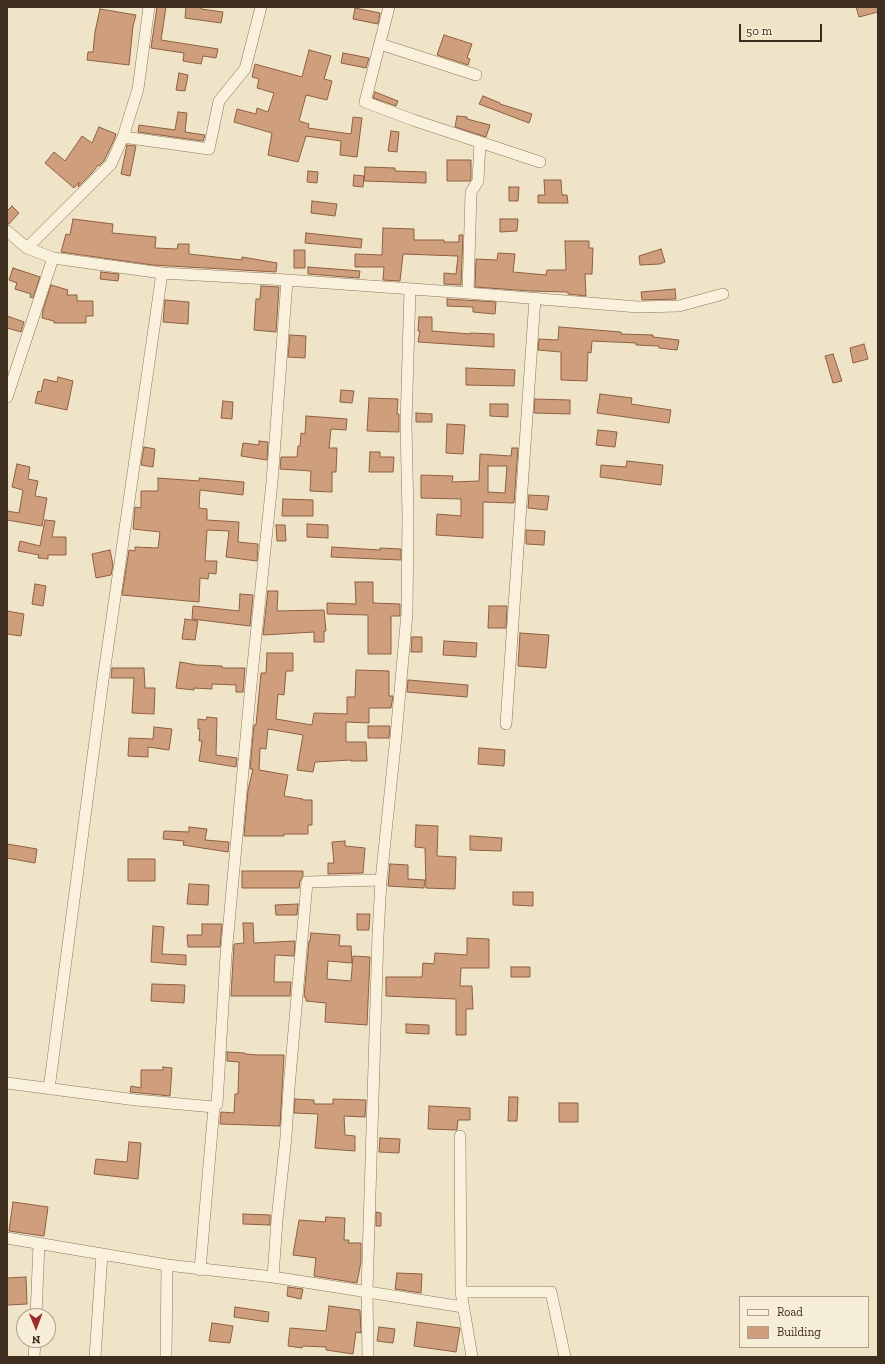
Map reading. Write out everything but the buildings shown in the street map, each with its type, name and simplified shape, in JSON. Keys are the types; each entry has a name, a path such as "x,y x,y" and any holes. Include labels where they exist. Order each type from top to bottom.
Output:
{"street":[{"path":"27,248 111,164 123,137 138,89 149,7"},
{"path":"123,137 209,149 219,101 246,69 261,7"},
{"path":"389,7 365,102 413,120 540,162"},
{"path":"380,44 476,75"},
{"path":"468,293 471,192 478,181 480,142"},
{"path":"7,231 27,248 53,258 162,273 287,280 638,307 679,306 723,294"},
{"path":"7,397 53,258"},
{"path":"49,1089 102,688 162,273"},
{"path":"200,1270 214,1107 217,1104 226,955 250,692 272,482 287,280"},
{"path":"368,1357 367,1291 378,935 381,880 407,613 408,515 406,424 410,289"},
{"path":"506,724 535,298"},
{"path":"273,1277 307,882 381,880"},
{"path":"7,1083 136,1100 214,1107"},
{"path":"460,1136 461,1292 472,1357"},
{"path":"7,1238 200,1270 273,1277 463,1307"},
{"path":"36,1308 39,1244"},
{"path":"95,1357 102,1254"},
{"path":"166,1357 167,1265"},
{"path":"461,1292 551,1292 565,1357"}]}
